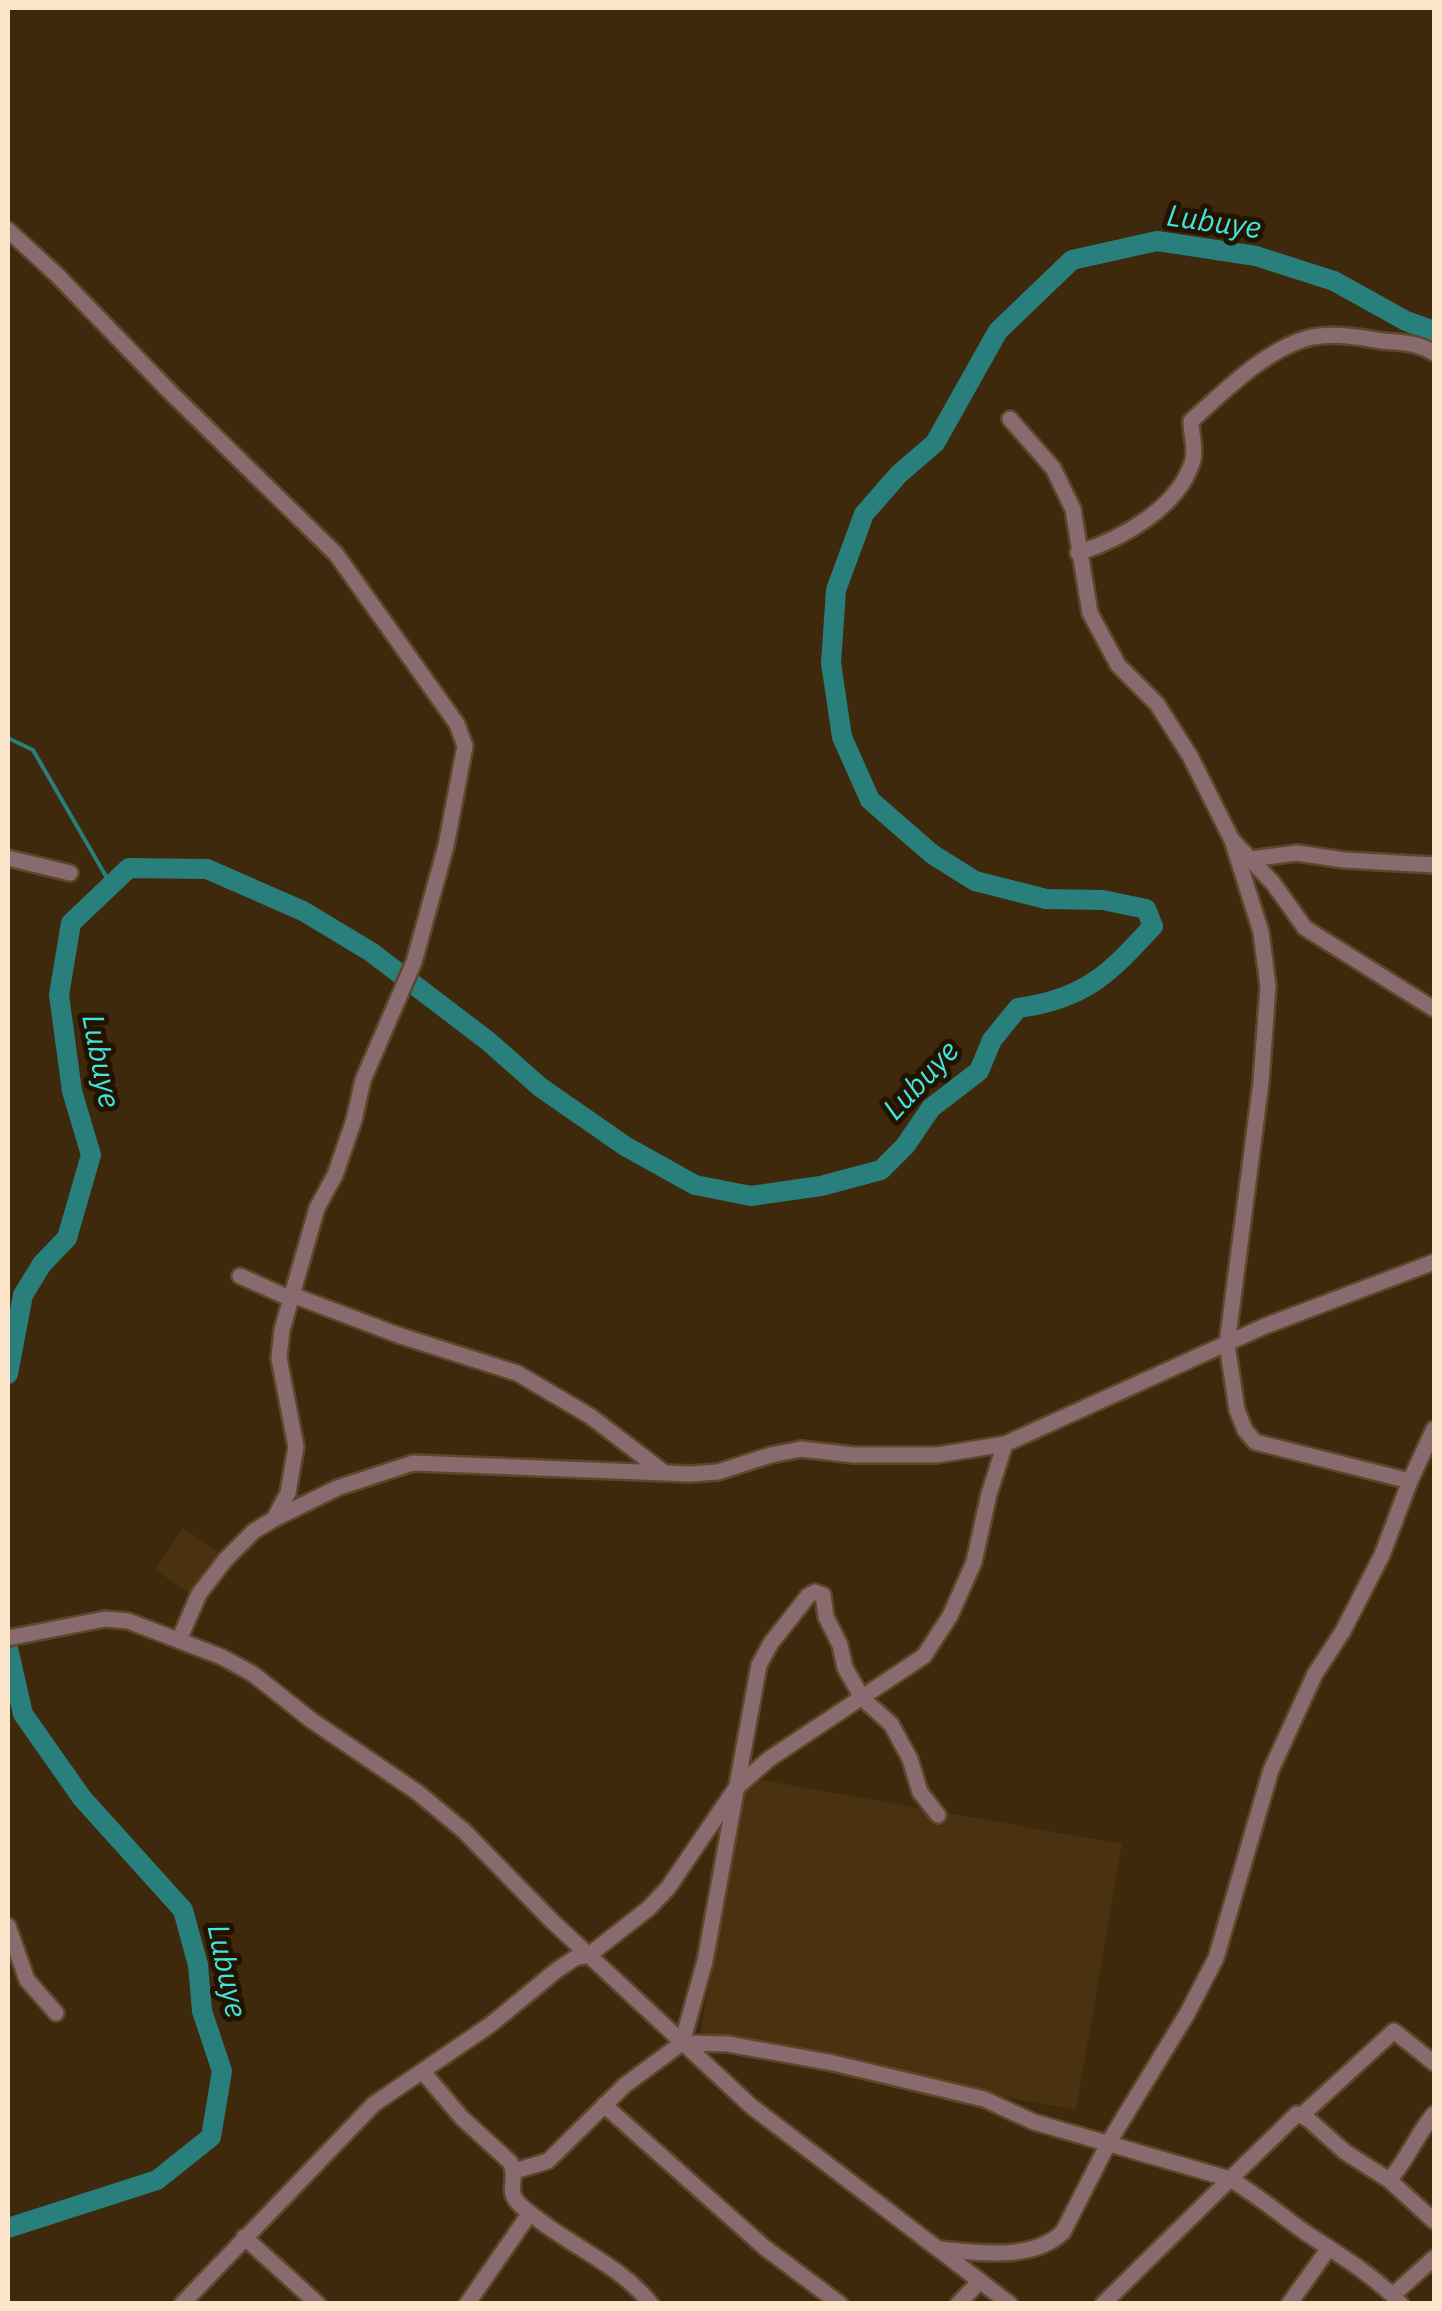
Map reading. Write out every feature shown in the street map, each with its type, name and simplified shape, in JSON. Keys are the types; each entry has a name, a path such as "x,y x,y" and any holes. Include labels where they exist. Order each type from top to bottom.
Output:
{"street":[{"path":"8,230 336,554 457,724 466,746 446,846 414,962 363,1080 348,1138 335,1175 317,1208 289,1298 279,1358 296,1447 288,1493 274,1519"},
{"path":"1078,553 1109,542 1140,524 1167,500 1192,464 1195,449 1191,421 1236,381 1293,345 1311,338 1351,336 1411,341 1434,352"},
{"path":"1010,418 1052,468 1073,509 1090,613 1118,665 1157,704 1190,756 1232,840 1262,932 1268,986 1261,1082 1228,1344 1245,1430 1255,1442 1410,1482"},
{"path":"1232,840 1273,883 1305,928 1434,1009"},
{"path":"1250,859 1297,852 1344,860 1434,865"},
{"path":"8,858 70,873"},
{"path":"178,1640 199,1594 254,1531 337,1488 412,1462 690,1474 718,1472 802,1449 937,1455 1005,1444 1265,1326 1434,1262"},
{"path":"240,1276 289,1298 295,1296 516,1373 590,1416 662,1470"},
{"path":"939,2249 1008,2253 1053,2242 1063,2232 1216,1958 1271,1770 1316,1674 1382,1554 1434,1429"},
{"path":"182,2304 374,2104 490,2025 557,1970 575,1958 589,1955 621,1933 668,1888 736,1788 769,1759 924,1656 950,1616 974,1562 1005,1444"},
{"path":"682,2043 705,1962 759,1664 803,1601 816,1592 822,1595 844,1668 863,1698 891,1724 910,1760 920,1792 938,1815"},
{"path":"8,1638 105,1619 128,1621 252,1674 311,1720 418,1792 464,1831 589,1955 751,2106 1010,2304"},
{"path":"8,1926 27,1980 56,2013"},
{"path":"1104,2304 1292,2117 1302,2115 1394,2031 1434,2062"},
{"path":"515,2171 548,2162 604,2105 654,2061 682,2043 728,2044 833,2063 984,2099 1034,2122 1230,2179 1276,2208 1397,2299 1434,2258"},
{"path":"423,2072 515,2171"},
{"path":"604,2105 764,2247 840,2304"},
{"path":"1389,2180 1434,2114"},
{"path":"1302,2115 1345,2152 1389,2180 1434,2222"},
{"path":"515,2171 515,2200 596,2257 647,2301"},
{"path":"1404,2194 1434,2205"},
{"path":"467,2304 530,2213"},
{"path":"244,2237 318,2304"},
{"path":"1289,2304 1330,2248"},
{"path":"958,2304 980,2281"}],"shaded area":[{"path":"183,1528 219,1552 191,1594 155,1570"},
{"path":"745,1777 1122,1844 1076,2110 699,2042"}],"waterway":[{"name":"Lubuye","path":"8,1374 23,1295 42,1264 67,1238 91,1155 72,1091 59,995 71,923 129,868 207,869 303,911 371,952 488,1041 540,1087 625,1146 695,1185 751,1196 821,1186 881,1170 905,1146 931,1108 979,1071 992,1040 1018,1008 1061,998 1094,982 1153,926 1146,909 1103,900 1046,899 975,881 932,854 870,800 842,737 831,663 836,590 864,514 899,474 935,443 998,331 1072,260 1157,241 1256,256 1334,281 1406,321 1434,331"},
{"path":"8,738 33,750 111,885"},
{"name":"Lubuye","path":"8,1648 23,1714 82,1798 183,1910 198,1965 202,2011 222,2071 211,2137 157,2180 8,2228"}]}
